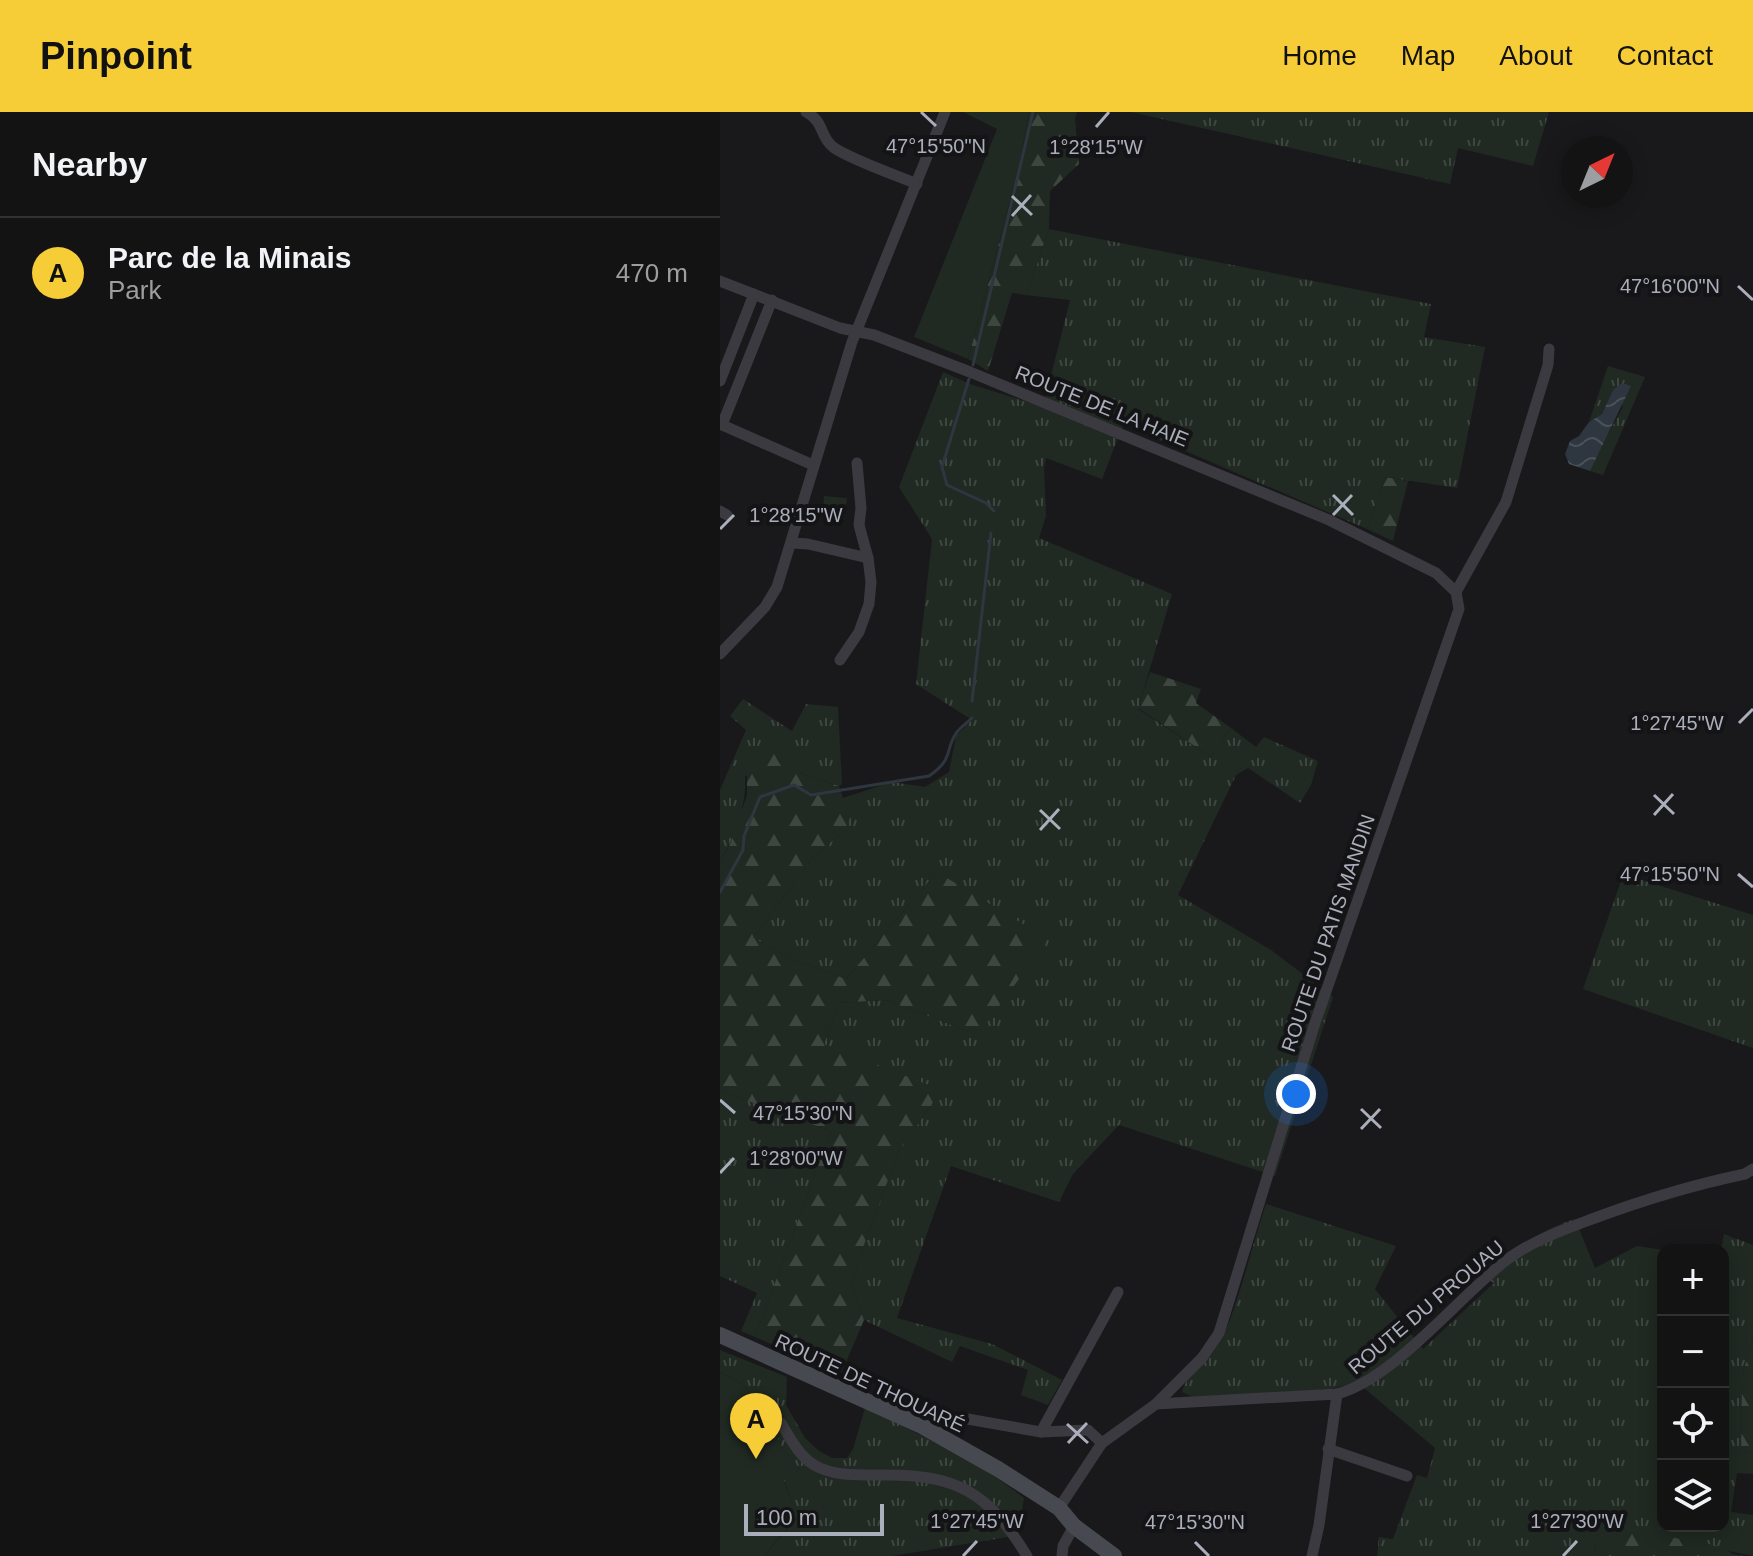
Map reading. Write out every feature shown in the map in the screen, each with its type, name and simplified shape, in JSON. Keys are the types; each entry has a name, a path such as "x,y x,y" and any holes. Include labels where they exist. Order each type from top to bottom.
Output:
{"street":[{"path":"806,112 821,122 825,137 836,149 917,184"},
{"path":"720,654 765,607 777,587 856,330 945,112"},
{"name":"ROUTE DE LA HAIE","path":"720,281 1068,410 1329,520 1436,573 1456,592"},
{"path":"720,381 754,294"},
{"path":"772,300 721,425 813,465"},
{"path":"1456,592 1506,502 1548,365 1549,349"},
{"path":"840,660 863,623 871,582 859,525 861,508 857,463"},
{"path":"792,543 868,558"},
{"name":"ROUTE DU PATIS MANDIN","path":"1059,1508 1102,1443 1156,1404 1202,1358 1219,1333 1314,1026 1455,622 1459,609 1456,592"},
{"name":"ROUTE DU PROUAU","path":"1156,1404 1337,1394 1355,1389 1371,1380 1506,1260 1546,1238 1651,1197 1745,1174 1753,1169"},
{"path":"1041,1432 1118,1292"},
{"name":"ROUTE DE THOUARÉ","path":"720,1335 922,1426 1059,1508 1074,1526 1114,1556"},
{"path":"1312,1556 1337,1394"},
{"path":"962,1418 1041,1432 1088,1430 1102,1443"},
{"path":"781,1423 807,1460 821,1469 869,1475 914,1474 950,1482 978,1496 996,1511 1027,1556"},
{"path":"1328,1449 1407,1476"},
{"path":"1062,1556 1063,1546 1074,1526"}],"green space":[{"path":"963,112 1029,112 1019,167 968,359 914,337 997,129"},
{"path":"1029,112 1077,112 1079,164 1050,191 1049,229 1026,295 1012,293 988,371 968,359 1019,167"},
{"path":"1131,112 1549,112 1533,166 1458,148 1450,184"},
{"path":"1049,229 1431,304 1424,337 1485,347 1457,488 1385,477 1367,529 1160,440 1152,432 1125,420 1102,479 1046,458 1046,516 1039,538 1172,594 1138,709 1211,757 1231,728 1256,747 1264,737 1318,761 1311,785 1300,803 1248,768 1236,775 1178,895 1271,950 1333,997 1275,1176 1119,1125 1073,1174 1059,1202 951,1166 897,1318 992,1344 1062,1380 1048,1405 1021,1395 1028,1370 960,1346 952,1362 864,1320 851,1285 900,1148 931,1106 824,1044 838,1003 886,1000 978,1035 937,872 846,979 790,958 753,938 813,857 845,830 843,798 892,782 925,787 949,772 956,736 972,720 916,684 932,539 899,487 943,372 970,384 1043,407 1070,300 1026,295"},
{"path":"1608,366 1645,377 1603,475 1590,471 1590,467 1623,407 1613,390 1602,414 1589,422"},
{"path":"1385,477 1408,481 1393,541 1367,529"},
{"path":"824,496 847,498 844,520 827,517 823,513"},
{"path":"1150,672 1201,689 1196,703 1231,728 1211,757 1138,708"},
{"path":"743,699 792,731 806,704 838,707 842,784 839,786 799,773 745,776 739,820 720,862 720,790 746,730 730,716"},
{"path":"760,744 797,751 799,773 839,786 843,798 855,806 845,830 813,857 753,938 790,958 846,979 937,872 1048,939 978,1035 886,1000 838,1003 824,1044 939,1089 931,1106 900,1148 866,1239 851,1285 864,1320 841,1374 755,1337 831,1131 720,1091 720,862 730,844 747,795 747,759"},
{"path":"1626,875 1753,915 1753,1048 1583,989 1621,881"},
{"path":"720,1091 831,1131 755,1337 741,1331 757,1293 720,1276"},
{"path":"1266,1204 1396,1246 1375,1289 1423,1349 1494,1283 1481,1277 1525,1243 1549,1229 1575,1219 1595,1268 1637,1246 1657,1249 1657,1532 1729,1532 1729,1244 1722,1244 1724,1234 1753,1245 1753,1338 1742,1376 1741,1449 1753,1453 1753,1474 1737,1473 1731,1512 1753,1515 1753,1556 1600,1524 1593,1556 1377,1556 1379,1537 1393,1539 1417,1475 1427,1478 1435,1448 1357,1382 1331,1389 1195,1398 1182,1392 1190,1376 1223,1334"},
{"path":"1753,1338 1753,1453 1741,1449 1742,1376"},
{"path":"720,1350 787,1377 786,1405 805,1438 819,1451 832,1458 847,1458 853,1449 865,1408 967,1460 1024,1498 1019,1529 1008,1537 892,1556 764,1556 798,1517 783,1478 799,1469 783,1449 761,1404 742,1384 720,1372"},
{"path":"720,1372 742,1384 761,1404 783,1449 800,1469 783,1479 798,1516 764,1556 720,1556"},
{"path":"1600,1524 1724,1547 1732,1554 1745,1556 1593,1556"}],"water":[{"path":"1622,383 1631,386 1590,471 1569,464 1565,454 1570,441 1602,414 1613,390"}],"waterway":[{"path":"973,365 1033,112"},
{"path":"969,379 942,467 947,485 986,503 994,511"},
{"path":"972,701 991,533"},
{"path":"720,892 743,850 744,836 760,797 794,785 811,795 929,776 943,764 957,732 972,718"}],"place":[{"name":"Parc de la Minais","path":"756,1459"}]}
